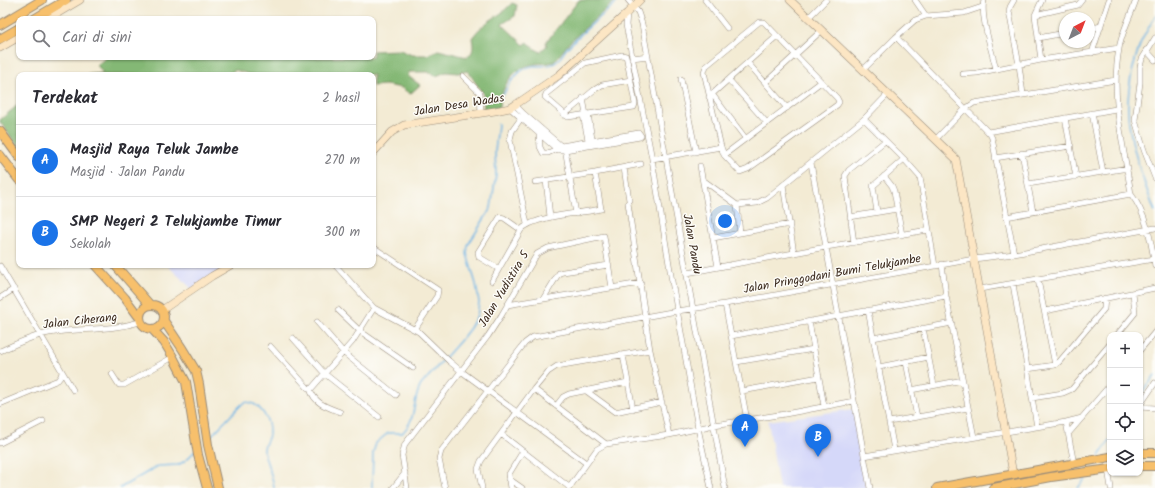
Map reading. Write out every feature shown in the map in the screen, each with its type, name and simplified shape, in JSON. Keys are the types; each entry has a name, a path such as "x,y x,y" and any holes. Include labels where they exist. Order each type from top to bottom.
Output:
{"main road":[{"path":"0,25 42,0"},
{"path":"39,16 66,0"},
{"path":"0,39 16,30"},
{"path":"0,131 16,153"},
{"path":"0,155 16,176"},
{"path":"98,268 125,298 140,319 143,326 153,330 164,342 186,382 195,438 207,488"},
{"path":"118,268 150,305"},
{"path":"140,319 142,309 150,305 157,306 162,310 164,313 164,321 196,372 206,433 218,488"},
{"path":"153,330 158,328 164,321"},
{"path":"1143,453 1155,453"},
{"path":"937,488 1106,458"},
{"path":"1143,466 1155,466"},
{"path":"998,488 1023,485 1107,469"}],"street":[{"path":"53,16 80,0"},
{"name":"Jalan Desa Wadas","path":"376,150 392,132 404,125 495,111 512,106 559,75 627,13 631,3 640,0"},
{"path":"705,0 727,28"},
{"path":"790,0 956,159 1013,474"},
{"path":"808,18 826,0"},
{"path":"915,0 926,16"},
{"path":"984,0 982,7 996,69"},
{"path":"1014,0 1010,6 1009,12 1023,94"},
{"path":"1041,60 1035,15 1042,0"},
{"path":"1035,15 1078,5 1082,0"},
{"path":"1092,53 1109,0"},
{"path":"1136,0 1119,48 1116,80 1116,109 1128,168 1131,194 1139,204 1148,230 1155,266"},
{"name":"Jalan Pandu","path":"631,3 641,18 725,488"},
{"path":"862,70 915,20 926,16 964,13 982,7"},
{"path":"627,13 626,25 652,160 698,428 711,488"},
{"path":"759,22 764,22 777,36 837,98 839,102 837,105 743,172 738,170 724,155 721,147 711,95 704,72 706,66 759,22"},
{"path":"1095,28 1101,26"},
{"path":"766,82 821,31"},
{"path":"1038,38 1059,34"},
{"path":"711,95 777,36"},
{"path":"896,37 988,132 992,138 1014,254"},
{"path":"1155,38 1146,50 1140,67 1140,83 1135,120 1144,150 1155,178"},
{"path":"0,48 16,39"},
{"path":"963,74 1119,48"},
{"path":"1146,50 1155,60"},
{"path":"624,55 628,60 635,104 634,106 586,115 570,118 564,115 545,96 585,63 593,60 624,55"},
{"path":"632,58 648,56"},
{"path":"748,62 787,108"},
{"path":"463,76 480,93 481,113"},
{"path":"681,79 696,152"},
{"path":"564,115 583,98 602,85 631,80"},
{"path":"729,80 767,123"},
{"path":"936,139 965,109 974,103 1116,80"},
{"path":"724,155 821,82"},
{"path":"703,180 737,205 760,202 864,119 888,94"},
{"path":"711,95 746,139"},
{"path":"583,98 591,144"},
{"path":"512,106 541,133 562,148 570,177 576,214"},
{"path":"988,132 1116,109"},
{"path":"1092,113 1103,172"},
{"path":"522,116 512,131 510,140 527,224"},
{"path":"1065,118 1076,176"},
{"path":"864,119 920,177 935,266"},
{"path":"541,133 540,147 543,153 548,153 562,148 635,136"},
{"path":"854,243 845,182 846,173 885,141"},
{"path":"995,158 1070,146"},
{"path":"652,160 721,147"},
{"path":"1022,153 1033,212"},
{"path":"877,212 873,186 904,159"},
{"path":"811,162 870,488"},
{"path":"535,182 641,164"},
{"path":"700,166 718,267"},
{"path":"624,168 650,350 669,435"},
{"path":"1028,184 1128,168"},
{"path":"492,281 521,230 527,224 550,217 601,209 595,173"},
{"path":"884,176 893,188 902,235"},
{"path":"546,180 550,217"},
{"path":"783,185 794,253"},
{"path":"1006,217 1131,194"},
{"path":"737,205 740,233"},
{"path":"850,217 897,209"},
{"path":"499,269 483,260 478,255 478,252 500,218 504,218 521,230"},
{"path":"713,238 790,224"},
{"name":"Jalan Pringgodani Bumi Telukjambe","path":"445,488 439,459 441,451 525,343 533,337 677,311 725,304 942,264 1014,254 1155,228"},
{"path":"687,273 928,230"},
{"name":"Jalan Yudistira 5","path":"407,488 402,455 404,444 491,331 537,254 548,248 604,236 609,265"},
{"path":"376,249 438,290 437,296 414,329"},
{"path":"980,289 1154,259"},
{"path":"942,264 946,296 974,437"},
{"path":"543,299 559,273 563,272 609,265 612,288"},
{"path":"0,266 73,390"},
{"path":"162,310 226,268"},
{"path":"338,268 374,308 414,329 428,340 448,361 586,463"},
{"path":"1038,280 1055,365"},
{"path":"507,305 641,283"},
{"path":"1013,284 1037,427"},
{"path":"1045,311 1155,288"},
{"path":"0,298 14,289"},
{"path":"1120,332 1135,313 1133,293"},
{"path":"731,336 946,296"},
{"path":"1027,369 1055,365 1062,360 1104,309 1105,298"},
{"path":"725,304 747,420"},
{"path":"310,389 344,353 374,308"},
{"path":"338,310 360,331 413,368"},
{"path":"868,310 894,450"},
{"name":"Jalan Ciherang","path":"0,351 41,335 69,331 118,328 140,319"},
{"path":"809,321 824,406"},
{"path":"317,322 344,353 396,395"},
{"path":"873,338 952,323"},
{"path":"923,328 934,386"},
{"path":"1143,346 1155,332"},
{"path":"293,338 325,374 379,417"},
{"path":"270,346 310,389 312,396 317,402 340,412"},
{"path":"1032,398 1063,393 1072,388 1107,347"},
{"path":"736,362 814,349"},
{"path":"482,488 479,465 548,372 557,366 650,350"},
{"path":"623,355 633,409"},
{"path":"112,374 119,385 124,385 173,357"},
{"path":"879,367 929,357"},
{"path":"906,362 917,417"},
{"path":"0,404 58,380 62,376 62,371"},
{"path":"742,391 819,377"},
{"path":"912,390 963,380"},
{"path":"556,406 569,394 628,382"},
{"path":"1141,404 1155,383"},
{"path":"1068,434 1107,388"},
{"path":"534,389 606,444"},
{"path":"585,390 612,411 618,412 662,402"},
{"path":"501,434 569,488 597,449 606,444 669,435 714,425 854,401"},
{"path":"1143,406 1155,408"},
{"path":"889,422 968,408"},
{"path":"864,456 1082,418"},
{"path":"0,443 43,421"},
{"path":"1066,422 1074,464"},
{"path":"511,488 509,479 510,472 523,451"},
{"path":"393,488 405,473"},
{"path":"1110,476 1111,488"},
{"path":"509,479 522,488"}],"shaded area":[{"path":"170,268 221,268 223,270 192,289"},
{"path":"854,409 866,488 779,488 768,421"}],"green space":[{"path":"579,0 616,0 570,42 554,62 535,64 520,69 514,74 506,85 499,107 484,109 483,94 468,71 458,73 446,72 436,76 430,72 409,72 408,76 420,85 410,94 402,88 386,85 376,86 376,72 242,72 236,70 232,72 102,72 97,65 103,60 376,60 376,51 400,50 412,55 428,55 438,50 467,57 472,51 472,38 475,34 512,3 517,5 515,16 502,24 524,45 528,42 533,48 541,52 547,45 547,41"},
{"path":"16,107 16,144 0,122 0,120"}],"waterway":[{"path":"504,94 512,80 524,69 534,66 550,65 557,61 573,42 619,0"},
{"path":"1155,16 1136,55 1128,98 1128,119 1133,146 1141,174 1155,212"},
{"path":"372,488 373,453 376,443 388,433 402,433 407,428 421,385 460,341 477,316 479,302 476,284 467,254 468,245 491,208 496,174 495,152 498,124"},
{"path":"1143,392 1155,375"},
{"path":"211,436 245,402 259,408 266,417 269,428 269,436 264,446 264,451 274,488"},
{"path":"1099,456 1107,444"},
{"path":"120,488 158,466 178,465 185,461 195,451"},
{"path":"1078,488 1088,475"}],"place":[{"name":"Masjid Raya Teluk Jambe","path":"745,447"},
{"name":"SMP Negeri 2 Telukjambe Timur","path":"818,457"}]}
